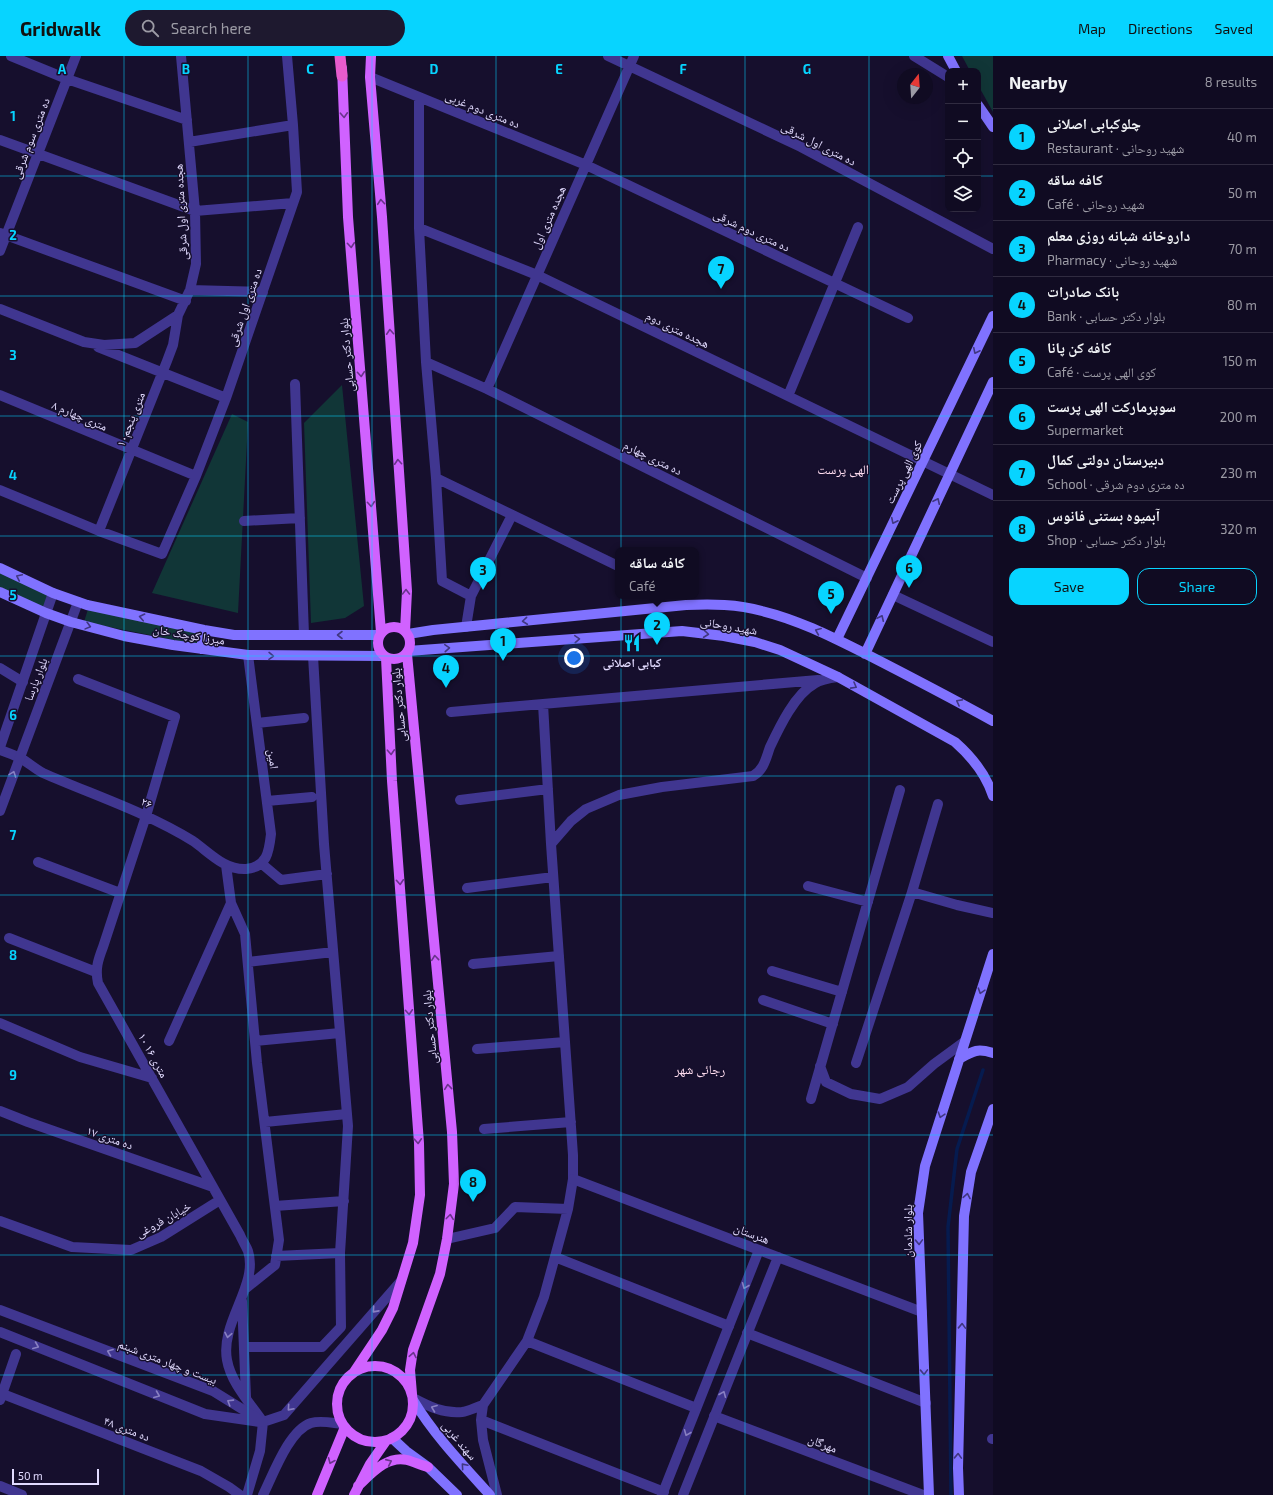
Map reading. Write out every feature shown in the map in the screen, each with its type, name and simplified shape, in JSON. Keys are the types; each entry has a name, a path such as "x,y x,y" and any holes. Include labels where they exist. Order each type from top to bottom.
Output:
{"highway":[{"path":"341,56 342,76"}],"main road":[{"path":"371,56 370,76 382,217 407,591 406,632 410,642 408,652 399,659 393,660 385,656 378,646 380,634 392,626 398,627 406,632"},
{"path":"948,56 954,68"},
{"name":"بلوار دکتر حسابی","path":"342,76 348,217 380,634"},
{"path":"981,110 993,128"},
{"name":"کوی الهی پرست","path":"837,639 993,316"},
{"path":"865,654 993,382"},
{"name":"میرزا کوچک خان","path":"0,568 53,593 89,606 204,630 234,635 380,634"},
{"name":"میرزا کوچک خان","path":"0,592 46,613 71,622 124,636 201,649 248,656 385,656"},
{"name":"شهید روحانی","path":"406,632 686,605 718,604 739,606 762,611 794,621 837,639 993,721"},
{"path":"201,649 204,630"},
{"name":"شهید روحانی","path":"408,652 682,631 724,636 756,642 780,650 838,677 955,742 968,753 978,766 993,796"},
{"path":"234,635 234,654"},
{"name":"بلوار دکتر حسابی","path":"408,652 452,1132 454,1184 447,1239 440,1274 413,1350 410,1370 413,1397"},
{"name":"بلوار دکتر حسابی","path":"354,1372 382,1330 393,1308 413,1243 420,1195 418,1135 392,781 385,656"},
{"name":"بلوار شادمان","path":"929,1495 918,1213 925,1166 993,954"},
{"path":"959,1059 974,1050 983,1050 993,1053"},
{"path":"959,1495 958,1468 964,1216 971,1172 993,1109"},
{"path":"376,1366 388,1368 399,1374 407,1383 413,1397 413,1411 409,1422 402,1431 389,1439 374,1442 363,1440 353,1435 343,1426 338,1413 337,1401 339,1390 345,1380 354,1372 364,1367 376,1366"},
{"name":"سهند غربی","path":"413,1397 422,1415 490,1495"},
{"path":"316,1495 343,1426"},
{"path":"389,1439 428,1468 457,1495"},
{"path":"356,1490 370,1464 389,1439"},
{"path":"356,1490 376,1469 392,1460 405,1459 428,1468"}],"street":[{"path":"11,56 67,78 187,120"},
{"name":"ده متری سوم شرقی","path":"0,251 3,234 38,154 76,56"},
{"name":"هجده متری اول شرقی","path":"0,309 84,342 104,345 135,343 178,315 190,290 196,264 195,212 182,56"},
{"name":"ده متری اول شرقی","path":"99,531 162,554 196,476 226,398 296,192 293,125 286,56"},
{"name":"ده متری اول شرقی","path":"608,56 632,61 801,147 993,249"},
{"path":"914,56 945,75"},
{"name":"هجده متری اول","path":"487,389 632,61"},
{"name":"ده متری دوم غربی","path":"370,76 586,165"},
{"path":"418,97 419,228 426,362 436,478 442,581 471,596"},
{"path":"189,142 293,125"},
{"path":"0,140 195,212 293,203"},
{"name":"ده متری دوم شرقی","path":"586,165 908,318"},
{"path":"788,396 858,227"},
{"name":"هجده متری دوم","path":"419,228 537,276 993,495"},
{"path":"3,234 186,301"},
{"path":"190,290 263,292"},
{"name":"۱۰متری پنجم","path":"99,531 173,345 178,315"},
{"path":"84,342 226,398"},
{"name":"ده متری چهارم","path":"426,362 487,389 867,578"},
{"path":"295,384 304,635"},
{"name":"۸ متری چهارم","path":"0,395 196,476"},
{"path":"436,478 615,565"},
{"path":"0,490 99,531"},
{"path":"466,627 471,596 512,515"},
{"path":"244,521 300,518"},
{"name":"بلوار پارسا","path":"0,748 53,593"},
{"path":"893,595 993,642"},
{"name":"بلوار پارسا","path":"0,811 78,602"},
{"name":"امین","path":"248,656 271,834 269,849 262,864"},
{"path":"244,1347 322,1347 341,1328 340,1253 348,1126 326,874 313,656"},
{"path":"0,668 23,682"},
{"path":"451,712 822,680 838,677"},
{"path":"9,938 96,972 98,960 146,816 175,717 78,679"},
{"path":"551,844 571,821 586,809 619,795 662,787 753,776 760,772 770,748 792,706 812,684 822,680"},
{"path":"497,1495 483,1440 481,1420 483,1405 527,1341 544,1297 568,1210 573,1179 574,1155 551,844 543,704"},
{"path":"257,723 304,718"},
{"name":"۲۶","path":"0,748 41,772 146,816 174,830 195,843 219,861 232,867 244,869 257,867 262,864"},
{"path":"460,800 548,789"},
{"path":"811,1099 900,790"},
{"path":"267,801 312,797"},
{"path":"856,1063 912,892 938,804"},
{"path":"38,862 120,893"},
{"path":"226,864 231,903 245,934 255,1040 279,1240 275,1265 243,1294 227,1335 226,1350 229,1368 238,1386 264,1422 260,1451 247,1495"},
{"path":"262,864 281,880 326,874"},
{"path":"467,888 554,877"},
{"path":"808,886 868,902"},
{"path":"912,892 957,905 993,913"},
{"path":"169,1041 231,903"},
{"path":"248,962 333,952"},
{"path":"473,964 559,956"},
{"path":"772,971 842,992"},
{"name":"۱۰ متری ۱۶","path":"96,972 98,983 248,1252 249,1270 243,1294"},
{"path":"763,1000 833,1024"},
{"path":"0,1023 80,1057 152,1078"},
{"path":"255,1040 340,1033"},
{"path":"476,1049 565,1042"},
{"path":"820,1066 826,1082 852,1094 880,1099 908,1087 934,1064 964,1042"},
{"name":"ده متری ۱۷","path":"0,1111 213,1187"},
{"path":"265,1122 347,1114"},
{"path":"484,1129 571,1122"},
{"name":"هنرستان","path":"573,1179 922,1312"},
{"name":"خیابان فروغی","path":"0,1220 72,1247 131,1250 161,1237 220,1200"},
{"path":"275,1206 344,1201"},
{"path":"447,1239 495,1228 514,1207 568,1210"},
{"path":"481,1420 663,1493 759,1250"},
{"path":"276,1256 340,1253"},
{"path":"554,1257 729,1326"},
{"path":"683,1495 778,1257"},
{"path":"0,1332 205,1414 264,1422 284,1415 401,1281"},
{"path":"243,1294 246,1397"},
{"name":"بیست و چهار متری شبنم","path":"0,1310 213,1391 264,1422"},
{"path":"748,1333 926,1403"},
{"path":"527,1341 696,1408"},
{"path":"1,1396 16,1354"},
{"name":"ده متری ۴۸","path":"1,1396 200,1471 229,1487 240,1495"},
{"path":"413,1397 432,1408 445,1412 462,1412 483,1405"},
{"name":"مهرگان","path":"714,1416 923,1495"},
{"path":"263,1495 288,1444 298,1431 310,1424 320,1422 343,1426"},
{"path":"0,1486 22,1495"}],"green space":[{"path":"962,56 993,56 993,112 981,90 981,68 968,68"},
{"path":"342,385 364,606 345,618 311,623 304,423"},
{"path":"232,414 248,422 238,613 152,593"},
{"path":"0,568 49,591 44,608 0,587"},
{"path":"89,606 202,630 200,645 84,622"}],"waterway":[{"path":"951,1495 948,1227 957,1149 983,1070"}],"place":[{"name":"دبیرستان دولتی کمال","path":"721,289"},
{"name":"سوپرمارکت الهی پرست","path":"909,588"},
{"name":"داروخانه شبانه روزی معلم","path":"483,590"},
{"name":"کافه کن پانا","path":"831,614"},
{"name":"کبابی اصلانی","path":"632,643"},
{"name":"کافه ساقه","path":"657,645"},
{"name":"چلوکبابی اصلانی","path":"503,661"},
{"name":"بانک صادرات","path":"446,688"},
{"name":"آبمیوه بستنی فانوس","path":"473,1202"}],"district":[{"name":"الهی پرست","path":"843,469"},
{"name":"رجائی شهر","path":"700,1069"}]}
